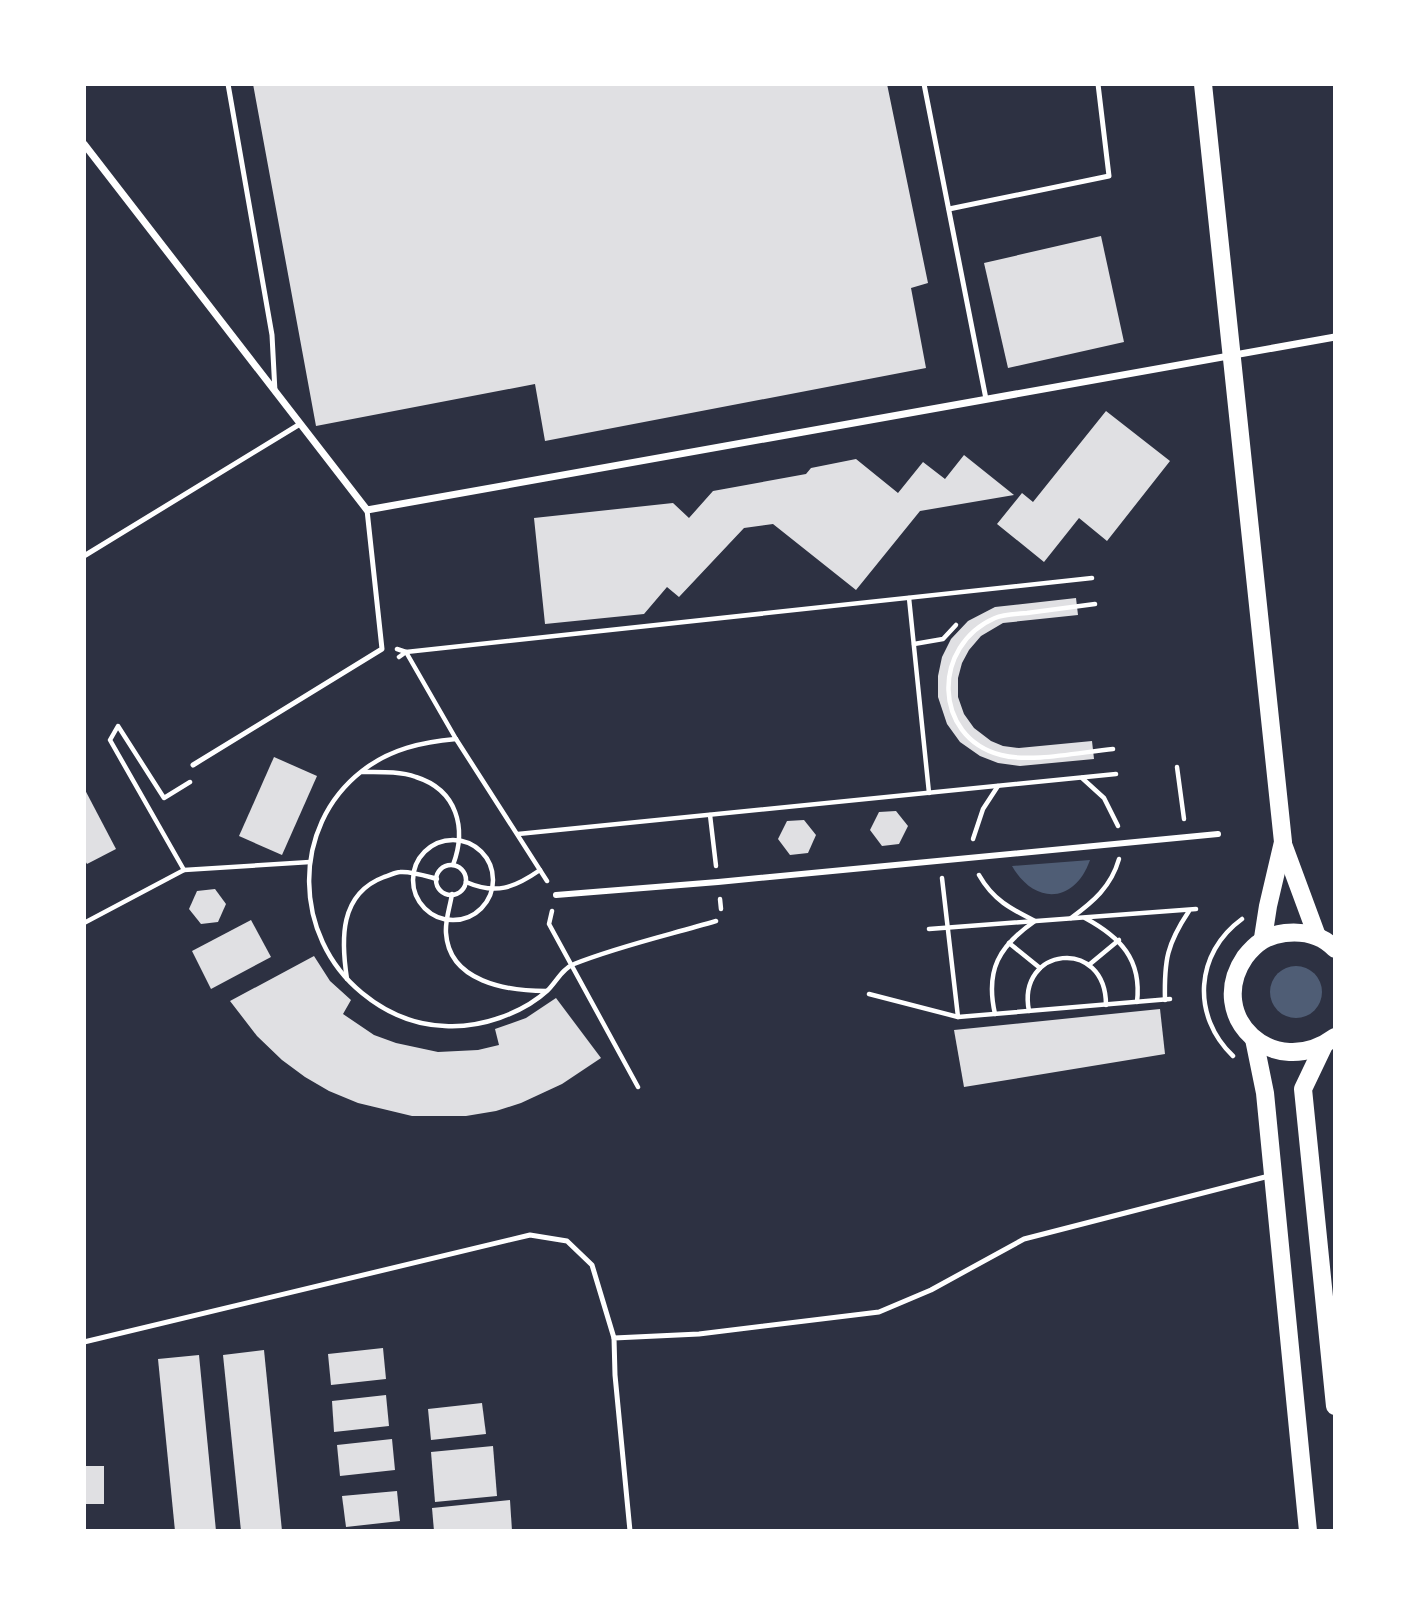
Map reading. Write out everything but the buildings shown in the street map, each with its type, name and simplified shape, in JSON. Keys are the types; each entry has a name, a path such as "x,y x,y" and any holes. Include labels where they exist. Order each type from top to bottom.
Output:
{"main road":[{"path":"1203,84 1283,842 1317,936"},
{"path":"1264,938 1268,906 1283,842"},
{"path":"1329,1041 1306,1052 1288,1054 1270,1049 1254,1039 1242,1024 1234,1006 1233,987 1238,967 1249,951 1264,938 1299,932 1317,936 1335,949"},
{"path":"1254,1039 1265,1093 1308,1531"},
{"path":"1329,1041 1303,1089 1335,1406"}],"street":[{"path":"84,144 367,510 1335,337"},
{"path":"556,895 1218,834"}],"lane":[{"path":"228,84 272,335 275,392"},
{"path":"924,84 986,399"},
{"path":"948,209 1109,176 1098,84"},
{"path":"84,556 300,424"},
{"path":"193,765 382,649 367,510"},
{"path":"614,1338 699,1334 879,1312 931,1290 1024,1239 1273,1175"},
{"path":"84,1342 530,1235 567,1241 592,1265 614,1338 630,1531"}],"path":[{"path":"382,649 406,652 1092,579"},
{"path":"909,598 929,793"},
{"path":"1096,604 997,617 975,629 960,646 952,661 948,678 949,697 956,719 967,736 985,749 1002,755 1022,758 1112,748"},
{"path":"914,644 943,639 956,625"},
{"path":"406,652 456,739 556,895 549,925 638,1087"},
{"path":"456,739 426,741 396,751 362,772 336,799 318,832 310,862 309,893 314,925 328,955 348,982 379,1007 413,1021 445,1026 481,1023 517,1010 547,991 570,965 716,921"},
{"path":"1177,767 1186,838"},
{"path":"362,772 416,776 436,786 448,799 456,814 460,832 453,865"},
{"path":"518,834 1116,774"},
{"path":"710,815 718,882"},
{"path":"452,839 478,848 487,859 493,872 492,889 482,909 472,916 446,921 424,909 416,899 412,874 417,860 426,849 438,842 452,839"},
{"path":"940,860 958,1017"},
{"path":"84,923 184,870 310,862"},
{"path":"453,865 465,873 466,882 461,890 447,894 439,888 437,878 444,866 453,865"},
{"path":"466,882 481,889 502,890 522,882 540,870"},
{"path":"348,982 342,948 349,909 362,891 374,881 399,872 437,878"},
{"path":"452,894 446,935 453,957 466,972 488,983 516,991 547,991"},
{"path":"869,994 958,1017 1167,1000 1164,967 1173,935 1192,910 929,929"},
{"path":"1085,918 1119,940 1132,960 1138,979 1137,1002"},
{"path":"995,1014 991,995 993,973 998,958 1009,943 1035,921"},
{"path":"1090,964 1119,940"},
{"path":"1009,943 1040,968"},
{"path":"1029,1011 1028,987 1040,968 1058,958 1068,957 1090,964 1103,981 1106,1004"}],"water":[{"path":"1090,860 1075,885 1054,894 1032,888 1012,866"},
{"path":"1296,966 1315,973 1322,992 1315,1011 1296,1018 1277,1011 1270,992 1277,973"}]}
